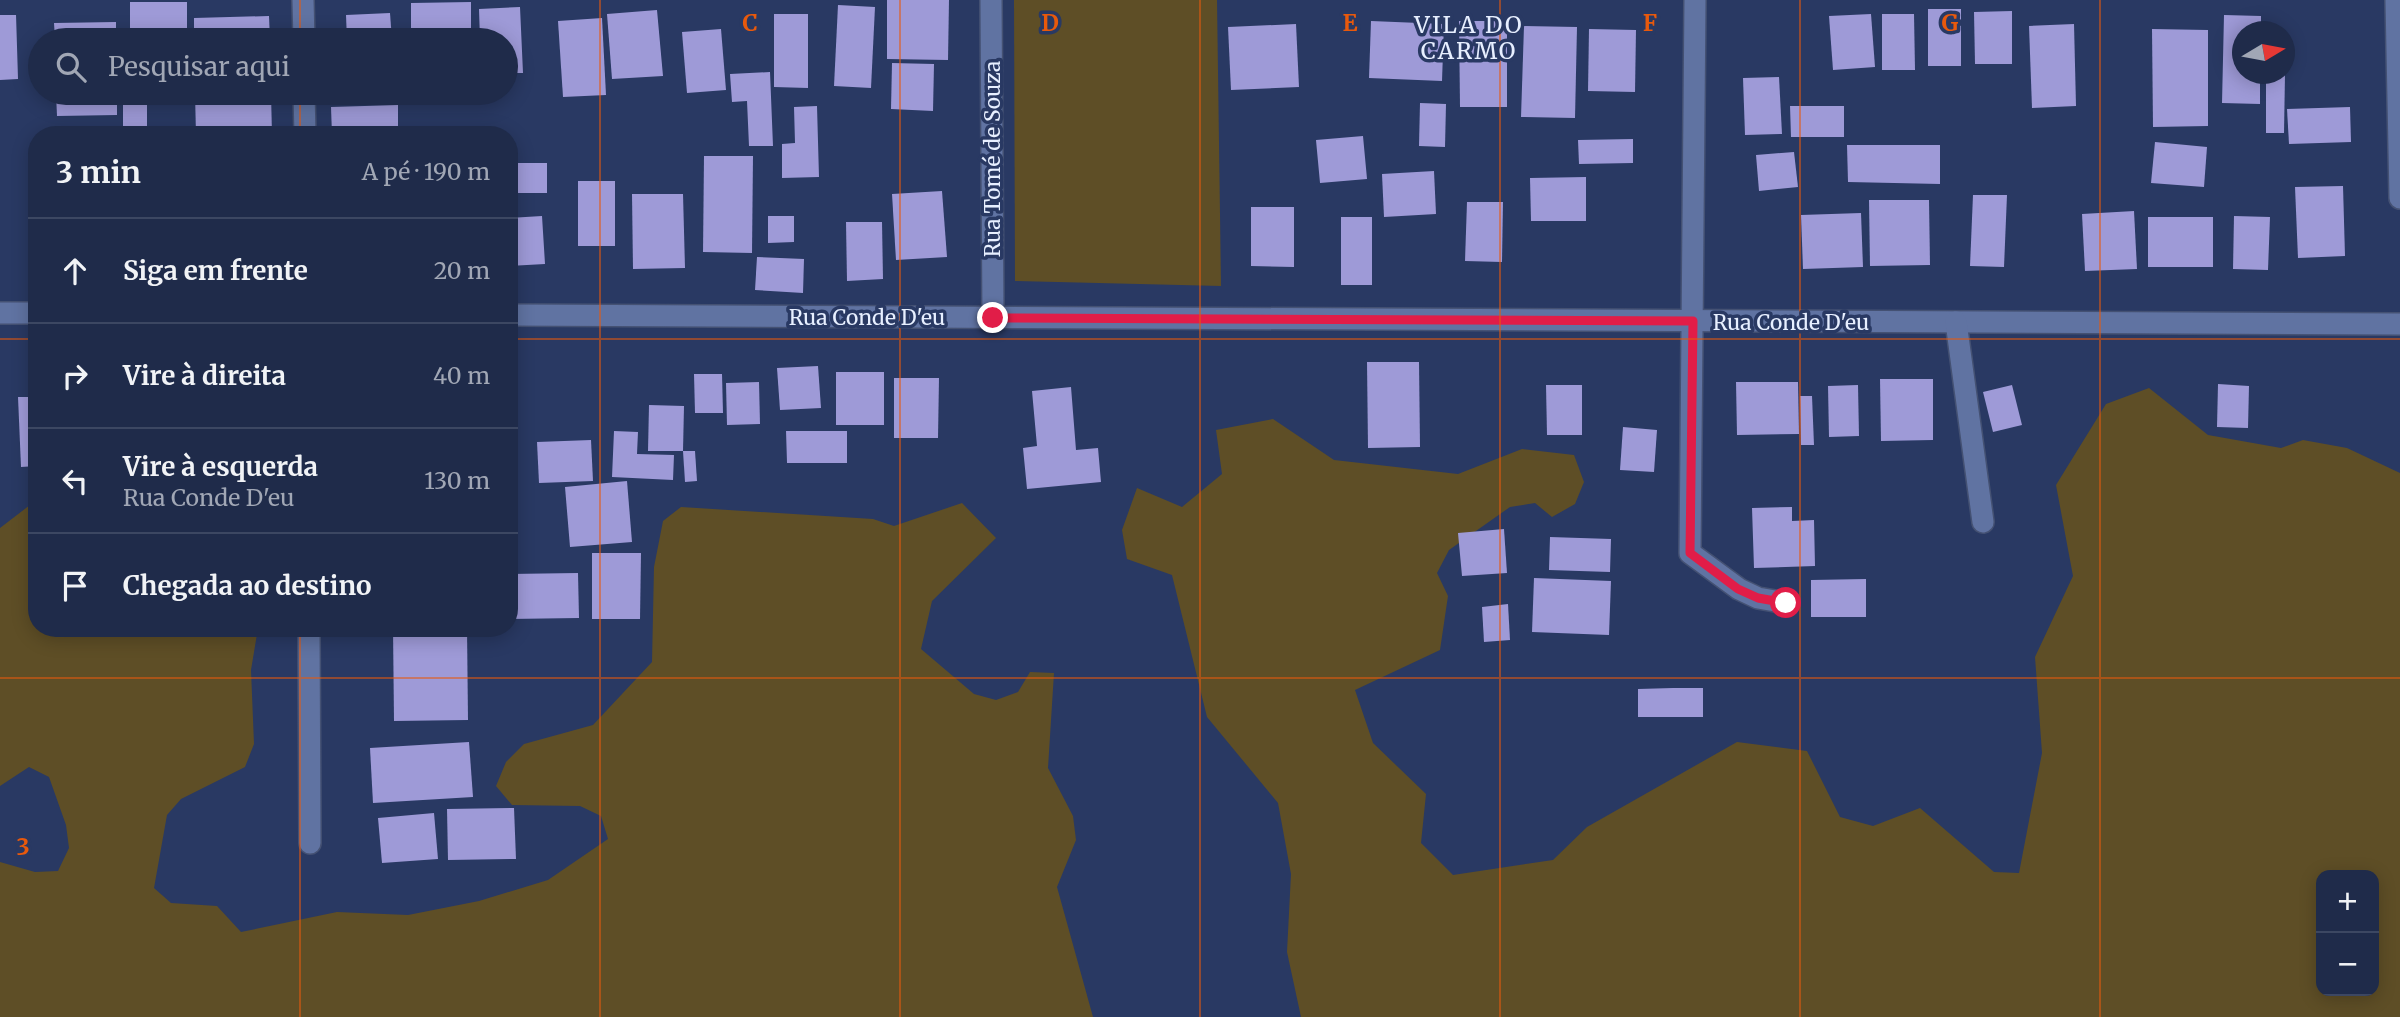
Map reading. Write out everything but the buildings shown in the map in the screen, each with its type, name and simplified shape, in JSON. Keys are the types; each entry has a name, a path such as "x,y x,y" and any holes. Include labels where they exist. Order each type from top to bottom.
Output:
{"street":[{"path":"303,0 304,28"},
{"name":"Rua Tomé de Souza","path":"991,0 993,318"},
{"path":"1695,0 1690,553 1738,589 1758,598 1786,603"},
{"path":"2396,0 2400,198"},
{"path":"304,105 305,126"},
{"path":"0,313 28,313"},
{"name":"Rua Conde D'eu","path":"518,315 2400,324"},
{"path":"1956,323 1983,522"},
{"path":"309,637 310,843"}],"shaded area":[{"path":"1014,0 1217,0 1221,286 1015,281"},
{"path":"2149,388 2208,435 2281,448 2303,440 2347,448 2400,473 2400,1017 1301,1017 1287,952 1291,874 1278,803 1207,717 1172,575 1127,559 1122,530 1137,488 1182,507 1222,474 1216,430 1273,419 1334,460 1458,474 1522,449 1574,455 1584,482 1575,504 1552,517 1535,503 1510,507 1449,550 1437,573 1448,596 1440,650 1355,690 1373,743 1426,794 1421,843 1453,875 1553,860 1587,827 1737,742 1807,751 1840,817 1873,826 1920,808 1994,872 2019,873 2042,753 2035,657 2073,576 2056,485 2106,404"},
{"path":"962,503 996,538 932,601 921,649 974,694 996,700 1018,692 1030,672 1054,673 1048,768 1073,816 1076,840 1057,887 1093,1017 0,1017 0,862 35,872 58,871 69,848 66,825 49,777 29,767 0,786 0,528 28,507 28,637 256,637 251,670 254,744 245,767 181,799 167,815 154,888 171,903 217,906 241,932 337,912 408,915 479,901 548,880 608,839 601,816 580,806 512,805 496,786 506,762 524,744 593,725 652,662 654,567 663,521 681,507 873,519 894,526"}],"district":[{"name":"VILA DO CARMO","path":"1469,37"}],"route":[{"path":"993,318 1693,321 1690,553 1738,589 1758,598 1786,603"}]}
